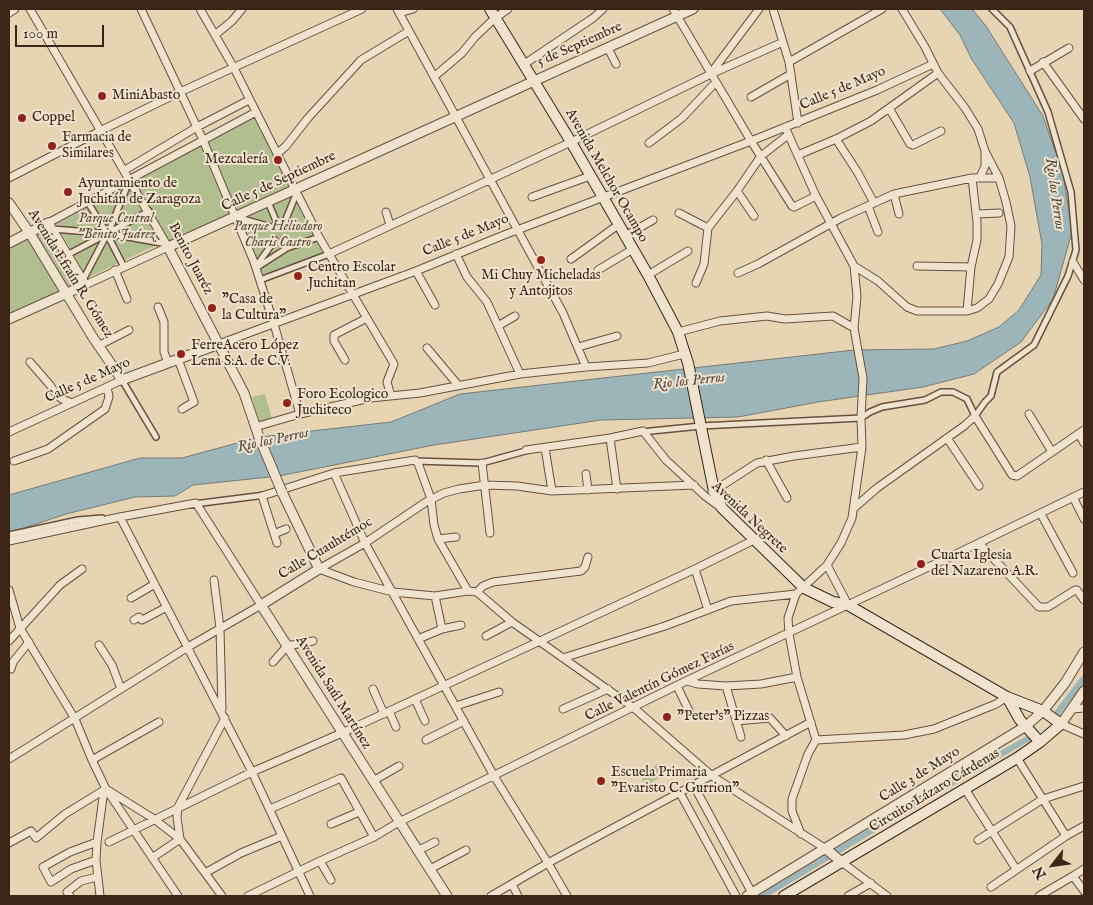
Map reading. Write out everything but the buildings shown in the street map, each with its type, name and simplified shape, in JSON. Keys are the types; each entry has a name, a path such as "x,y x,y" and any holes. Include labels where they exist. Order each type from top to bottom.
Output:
{"main road":[{"name":"Avenida Melchor Ocampo","path":"492,14 571,142 648,275 678,332 701,426"},
{"name":"Avenida Negrete","path":"701,426 709,493 800,591 848,606 1007,696 1043,711 1061,724"},
{"path":"1007,696 1020,720 1040,742"},
{"name":"Circuito Lázaro Cárdenas","path":"784,896 834,855 965,789 1017,758 1061,724"}],"street":[{"path":"9,13 15,9"},
{"name":"Benito Juaréz","path":"30,9 167,245 244,393 258,437 319,569"},
{"path":"141,9 203,140 236,217 260,280 300,414"},
{"path":"200,9 234,68 319,236 394,364 387,382 391,396"},
{"path":"215,35 232,21 242,9"},
{"path":"9,178 180,92 362,9"},
{"path":"413,9 398,11 562,313 586,367"},
{"path":"435,76 462,53 492,14 508,9"},
{"path":"523,65 593,18 603,9"},
{"name":"5 de Septiembre","path":"533,81 608,48 675,12 692,9"},
{"path":"711,74 759,9"},
{"path":"773,9 789,62 798,123"},
{"path":"789,62 882,9"},
{"path":"854,266 878,281 907,307 917,311 966,310 977,308 989,299 998,284 1009,257 1011,226 999,178 985,151 978,130 965,108 938,73 902,9"},
{"path":"854,508 877,488 975,416 991,396 997,372 1034,345 1052,311 1073,262 1076,250 1071,192 1048,112 1010,27 992,9"},
{"path":"675,12 792,206 794,207 816,196"},
{"path":"278,154 361,60 409,31"},
{"path":"260,280 329,254 783,42"},
{"path":"608,48 616,64"},
{"path":"1030,70 1069,48"},
{"path":"1043,62 1084,119"},
{"name":"Calle 5 de Mayo","path":"9,432 122,380 416,271 517,230 752,142 877,90 933,64"},
{"path":"798,155 836,139 871,121 938,73"},
{"path":"751,97 791,74"},
{"name":"Calle 5 de Septiembre","path":"9,319 167,245 236,217 533,81"},
{"path":"649,143 682,118 716,82"},
{"path":"125,170 197,127 249,100"},
{"path":"889,108 913,146 941,131"},
{"path":"9,243 29,232 50,226 87,201 256,112"},
{"path":"784,128 830,224 854,266 857,296 854,328 863,378 862,447 854,508 844,538 827,565 800,591 788,618 797,677 816,740 808,754 792,800 792,811 801,834"},
{"path":"696,282 704,264 708,228 761,156 788,135"},
{"path":"836,139 858,173 871,204 878,232"},
{"path":"975,178 981,175 985,166 985,151"},
{"path":"532,197 590,176"},
{"path":"738,273 830,224 894,194 975,178 999,178"},
{"path":"966,310 971,267 977,240 975,178"},
{"path":"84,283 130,179"},
{"path":"284,224 296,190"},
{"path":"737,190 754,216"},
{"path":"894,194 900,214"},
{"path":"87,201 124,266"},
{"path":"268,202 277,223"},
{"name":"Avenida Efraín R. Gómez","path":"9,203 29,232 98,346 122,380 156,437"},
{"path":"67,255 148,212"},
{"path":"386,212 390,225"},
{"path":"679,213 708,228"},
{"path":"976,214 999,213"},
{"path":"236,217 271,227"},
{"path":"625,236 652,220"},
{"path":"571,259 618,225"},
{"path":"50,226 167,245"},
{"path":"50,226 84,283"},
{"path":"256,268 287,248 319,236"},
{"path":"284,239 287,248"},
{"path":"256,268 275,240"},
{"path":"598,270 633,249"},
{"path":"648,275 688,251"},
{"path":"456,254 467,277 488,302 520,374"},
{"path":"1073,262 1084,280"},
{"path":"917,266 971,267"},
{"path":"115,270 128,299"},
{"path":"416,271 436,305"},
{"path":"158,307 164,322 164,352 168,363"},
{"path":"498,326 515,316"},
{"path":"678,332 720,321 767,316 785,320 833,316 854,328"},
{"path":"345,360 334,341 334,335 367,318"},
{"path":"98,346 129,330"},
{"path":"578,347 617,336"},
{"path":"428,348 458,385"},
{"path":"178,359 194,402 182,409"},
{"path":"255,427 300,414 370,398 520,374 586,367 648,364 686,359"},
{"path":"30,362 56,394 72,403"},
{"path":"14,461 48,448 105,409 109,397 107,387"},
{"path":"9,541 196,503 262,496 334,473 415,460 482,463 526,450 610,438 643,431 701,426 861,418 882,407 925,400 942,392 952,392 967,399 975,416 1012,475 1017,476 1082,432 1084,443"},
{"path":"1029,414 1052,452"},
{"name":"Avenida Negrete","path":"643,431 666,460 694,486 709,493"},
{"path":"610,438 617,488"},
{"path":"947,438 979,486"},
{"path":"709,493 750,466 766,460 862,447"},
{"path":"545,448 552,492"},
{"path":"415,460 418,463 431,499 438,540 468,591"},
{"path":"766,460 786,498"},
{"path":"482,463 490,533"},
{"path":"334,473 365,543 494,776 567,896"},
{"path":"586,474 588,490"},
{"name":"Calle Cuauhtémoc","path":"9,759 188,647 365,543 431,499 444,493 485,485 517,486 552,492 694,486"},
{"name":"Calle Valentín Gómez Farías","path":"248,896 374,837 399,822 686,681 848,606 1084,492"},
{"path":"262,496 277,543"},
{"path":"1073,497 1084,519"},
{"name":"Avenida Saúl Martínez","path":"196,503 447,896"},
{"path":"1040,514 1073,573"},
{"path":"9,535 78,520 120,517"},
{"path":"120,517 252,772 310,896"},
{"path":"274,534 286,529"},
{"path":"438,540 456,537"},
{"path":"109,842 252,772 444,686 696,569 754,540"},
{"path":"979,543 1039,607 1048,607 1075,590 1084,600"},
{"path":"477,592 483,586 493,582 581,571 585,567 588,558"},
{"path":"827,565 848,606"},
{"path":"9,641 60,585 82,569"},
{"path":"319,569 354,582 393,592 435,596 468,591 477,592 512,622 634,708 712,776 834,855 871,883 883,895"},
{"path":"696,569 708,610"},
{"path":"180,839 177,817 178,807 223,715 220,628 214,580"},
{"path":"131,598 155,584"},
{"path":"9,590 20,628 75,719 105,789 178,896"},
{"path":"562,658 656,629 740,599 800,591"},
{"path":"435,596 442,629"},
{"path":"134,620 140,617 142,620 167,607"},
{"path":"486,636 512,622"},
{"path":"418,639 442,629 461,626"},
{"path":"273,662 287,646 313,641"},
{"path":"11,669 13,662 29,642"},
{"path":"99,645 112,666 121,689"},
{"name":"Calle 3 de Mayo","path":"750,895 834,855 1026,726 1043,711 1066,683 1084,652"},
{"path":"686,681 726,686 761,684 797,677"},
{"path":"677,686 690,713"},
{"path":"726,686 741,737"},
{"path":"373,689 396,727"},
{"path":"563,709 608,689"},
{"name":"Circuito Lázaro Cárdenas","path":"1061,724 1084,691"},
{"path":"456,706 500,692"},
{"path":"816,740 904,735 934,729 996,704 1007,696"},
{"path":"415,699 425,721"},
{"path":"1072,710 1084,708"},
{"path":"736,721 770,718 786,736"},
{"path":"92,760 159,722"},
{"path":"426,740 464,722"},
{"path":"491,896 548,863 811,722"},
{"path":"1061,724 1084,734"},
{"path":"1017,758 1066,836"},
{"path":"373,781 399,766"},
{"path":"270,809 341,778 374,837"},
{"path":"694,786 750,895"},
{"path":"978,840 1043,799 1084,786"},
{"path":"105,789 154,819 180,839 222,896"},
{"path":"100,896 96,860 105,789"},
{"path":"9,843 31,831 36,838 65,814 105,789"},
{"path":"965,789 977,805 1016,869"},
{"path":"680,793 736,896"},
{"path":"331,824 359,812"},
{"path":"992,887 1016,869 1084,826"},
{"path":"205,873 241,853 282,836"},
{"path":"152,858 180,839"},
{"path":"96,860 71,869 51,882 43,867 70,852 97,842"},
{"path":"417,851 435,842"},
{"path":"430,869 466,850"},
{"path":"320,861 331,880"},
{"path":"1044,895 1084,869"},
{"path":"1073,876 1084,891"},
{"path":"70,896 68,892 81,881 97,877"},
{"path":"848,896 871,883"},
{"path":"512,884 518,896"}],"green space":[{"name":"Parque Heliodoro Charis Castro","path":"256,112 278,153 293,193 323,253 261,280 236,217 168,247 130,179"},
{"name":"Parque Central \"Benito Juárez","path":"129,182 161,243 87,278 56,224"},
{"path":"48,223 85,285 9,319 9,243"},
{"path":"265,394 272,419 260,423 252,397"},
{"path":"659,763 666,774 646,786 640,775"}],"water":[{"name":"Rio los Perros","path":"940,9 972,9 986,26 1043,116 1063,173 1072,232 1053,299 1021,342 974,374 923,387 818,402 738,417 601,420 434,445 279,476 193,485 175,496 135,497 66,514 9,533 9,495 140,458 182,458 259,437 391,422 460,394 854,350 934,349 967,341 999,327 1019,310 1041,275 1042,244 1030,177 1014,123 971,58 960,35"}],"waterway":[{"path":"1057,713 1084,678"},
{"path":"763,896 1034,735"}],"place":[{"name":"MiniAbasto","path":"102,96"},
{"name":"Coppel","path":"22,118"},
{"name":"Farmacia de Similares","path":"52,146"},
{"name":"Mezcalería","path":"278,160"},
{"name":"Ayuntamiento de Juchitán de Zaragoza","path":"68,192"},
{"name":"Mi Chuy Micheladas y Antojitos","path":"541,260"},
{"name":"Centro Escolar Juchitan","path":"298,276"},
{"name":"\"Casa de la Cultura\"","path":"212,308"},
{"name":"FerreAcero López Lena S.A. de C.V.","path":"181,354"},
{"name":"Foro Ecologico Juchiteco","path":"287,403"},
{"name":"Cuarta Iglesia del Nazareno A.R.","path":"921,564"},
{"name":"\"Peter's\" Pizzas","path":"667,717"},
{"name":"Escuela Primaria \"Evaristo C. Gurrion\"","path":"601,781"}]}
